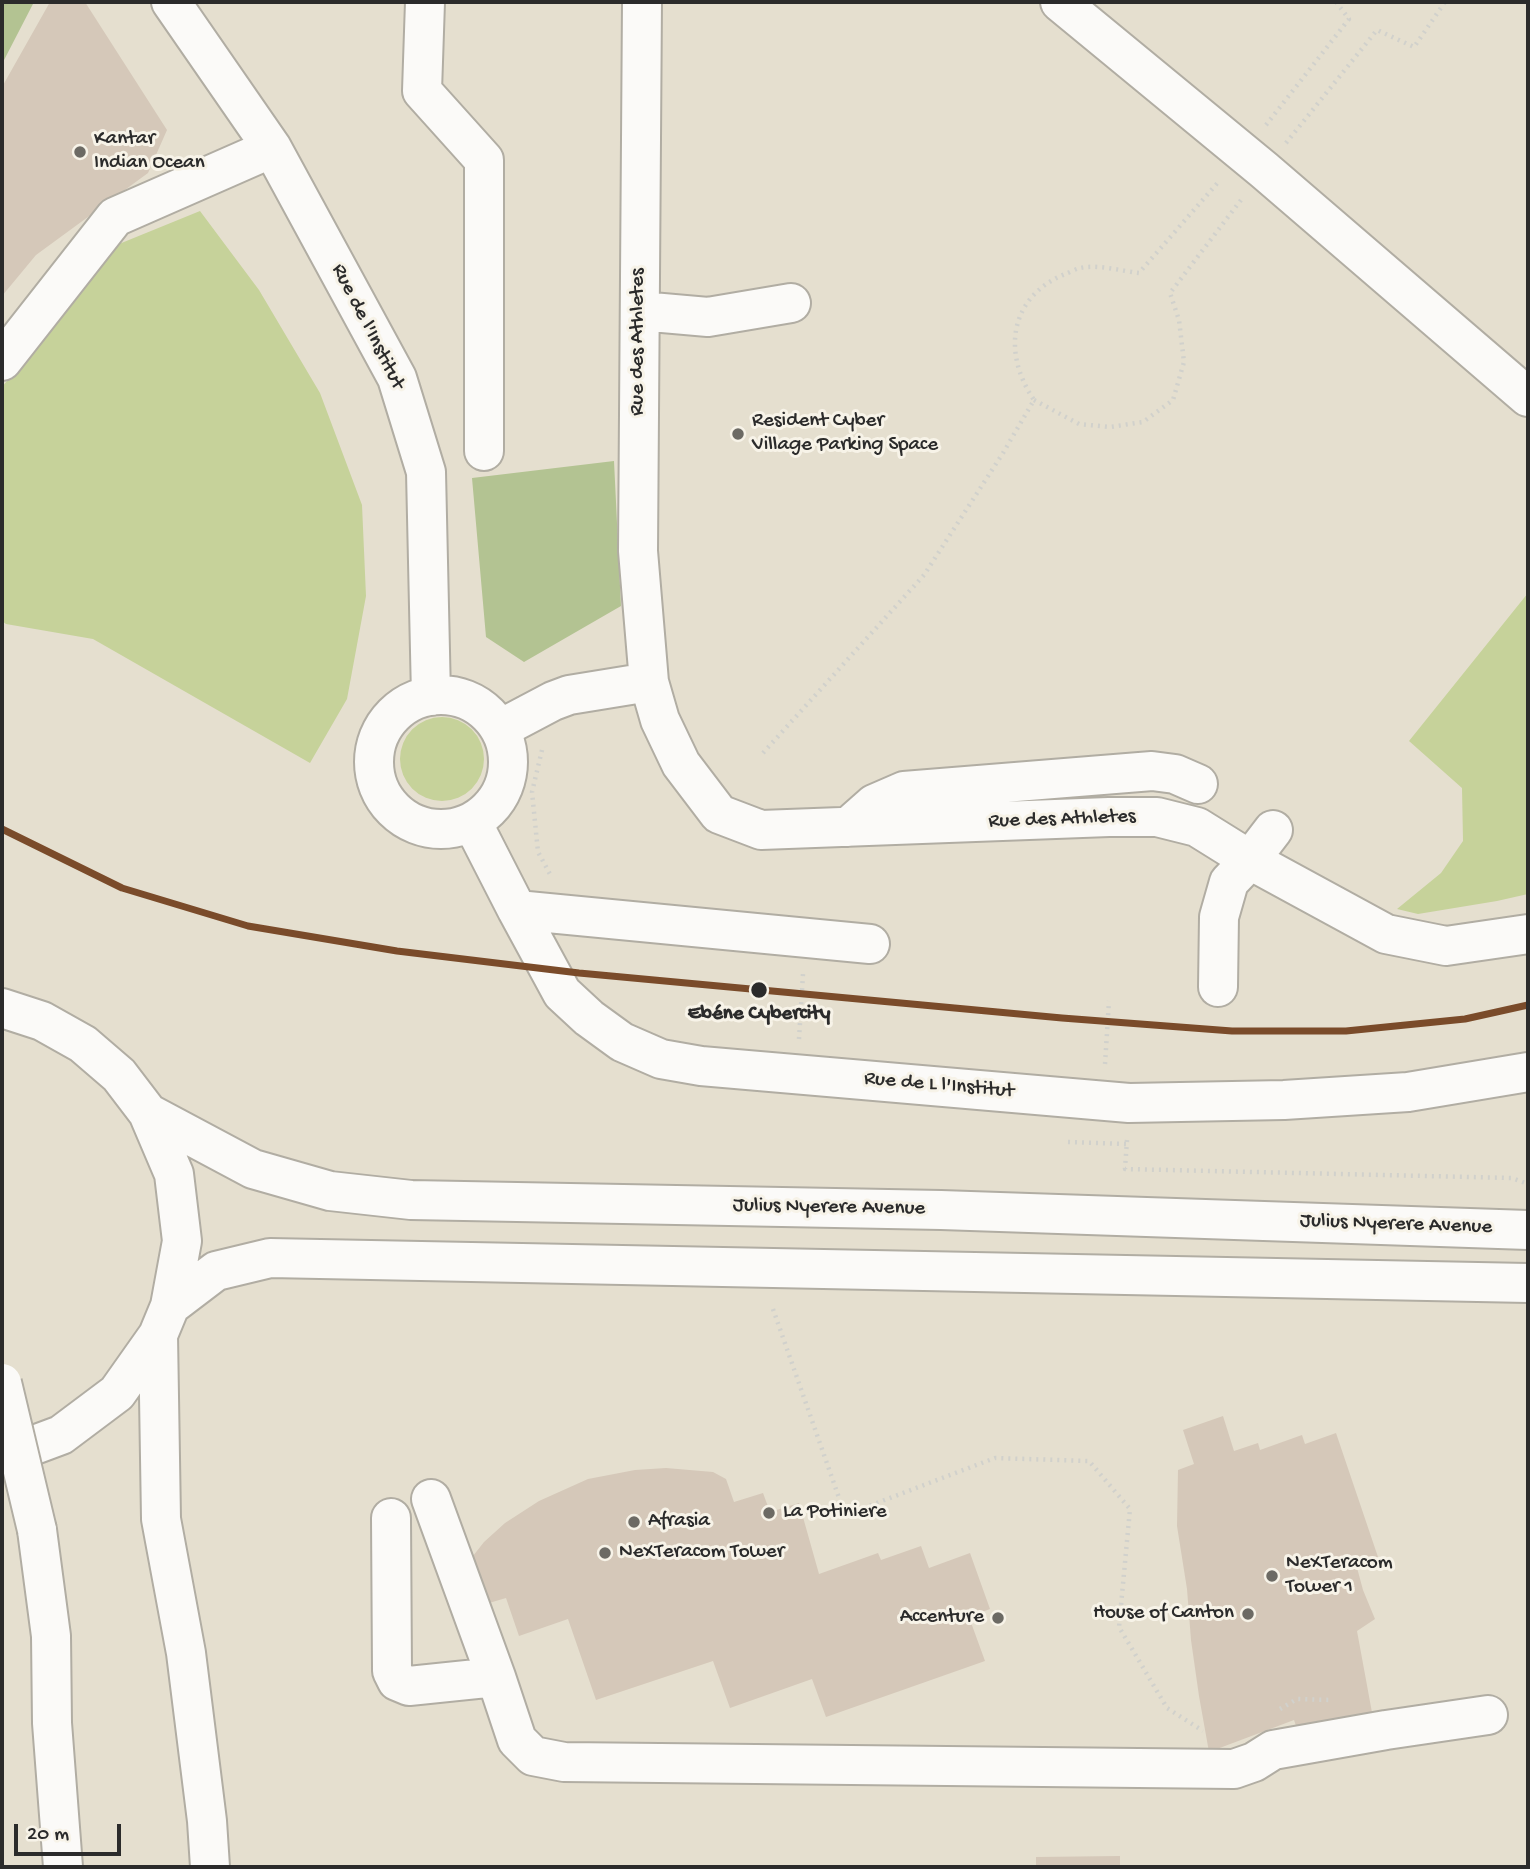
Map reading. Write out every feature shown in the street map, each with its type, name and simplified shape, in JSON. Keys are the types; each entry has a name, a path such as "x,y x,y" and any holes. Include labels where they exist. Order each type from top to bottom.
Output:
{"street":[{"name":"Rue de l'Institut","path":"171,2 272,148 397,378 426,472 431,696"},
{"path":"425,2 422,91 484,159 484,451"},
{"name":"Rue des Athletes","path":"642,2 638,551 649,682 660,720 681,764 719,814 761,830 1157,817 1197,827 1250,860 1386,934 1446,946 1528,934"},
{"path":"1059,2 1254,162 1528,397"},
{"path":"2,361 115,217 272,148"},
{"path":"640,311 708,317 791,303"},
{"path":"500,729 561,698 649,682"},
{"path":"431,696 451,696 470,701 486,712 500,729 507,749 508,771 502,791 490,809 472,822 453,828 433,829 413,823 396,812 382,798 375,777 374,755 379,734 392,716 410,702 431,696"},
{"path":"848,827 874,804 904,791 1152,771 1175,774 1198,784"},
{"name":"Rue de L l'Institut","path":"472,822 562,993 589,1018 622,1042 661,1059 701,1066 1129,1103 1284,1101 1408,1092 1528,1072"},
{"path":"1218,987 1219,917 1229,882 1273,830"},
{"path":"517,910 870,944"},
{"name":"Julius Nyerere Avenue","path":"2,1008 42,1021 83,1044 119,1075 148,1113 174,1174 182,1241 164,1321"},
{"name":"Julius Nyerere Avenue","path":"148,1113 253,1168 330,1191 411,1200 941,1210 1528,1230"},
{"name":"Julius Nyerere Avenue","path":"2,1457 61,1436 117,1393 164,1321 216,1271 270,1258 1528,1283"},
{"path":"164,1321 161,1519 186,1653 207,1821 209,1867"},
{"path":"2,1383 37,1530 51,1636 52,1723 63,1867"},
{"path":"432,1499 517,1740 533,1756 564,1762 1234,1769 1254,1762 1273,1750 1489,1715"},
{"path":"390,1518 392,1671 397,1681 409,1686 496,1677"}],"path":[{"path":"1336,2 1349,19 1254,162 1170,293 1179,320 1185,362 1173,400 1143,422 1110,427 1079,424 1034,400 1024,385 1016,360 1015,334 1028,299 1049,281 1080,268 1139,273 1254,162 1377,30 1414,47 1446,2"},
{"path":"763,753 924,575 1034,400"},
{"path":"561,698 532,792 538,852 550,874 580,902 578,916"},
{"path":"1109,1001 1104,1075 1130,1077 1129,1103"},
{"path":"1068,1142 1126,1144"},
{"path":"773,1309 845,1515 995,1458 1089,1461 1130,1509 1119,1627 1167,1708 1211,1735"},
{"path":"1275,1711 1297,1699 1336,1700"}],"green space":[{"path":"2,2 34,2 2,64"},
{"path":"200,211 259,290 320,393 362,505 366,596 347,699 310,763 93,639 6,624 2,621 2,387 119,244"},
{"path":"614,461 621,606 524,662 486,637 472,478"},
{"path":"1528,593 1528,894 1418,914 1397,909 1441,873 1463,841 1462,788 1409,741"},
{"path":"442,717 458,720 472,729 481,743 484,759 481,775 472,789 458,798 442,801 426,798 412,789 403,775 400,759 403,743 412,729 426,720"}],"building":[{"name":"Kantar Indian Ocean","path":"50,2 85,2 167,130 148,173 36,255 2,296 2,87"},
{"name":"NeXTeracom Tower 1","path":"1223,1416 1234,1451 1258,1443 1260,1450 1302,1435 1305,1444 1336,1433 1378,1557 1356,1564 1375,1619 1357,1631 1373,1718 1307,1758 1294,1720 1209,1752 1191,1640 1187,1589 1177,1526 1178,1470 1194,1464 1183,1430"},
{"path":"666,1468 713,1472 726,1479 734,1502 763,1493 770,1512 799,1503 819,1574 878,1553 881,1560 921,1546 929,1568 970,1553 990,1609 969,1617 985,1661 826,1717 812,1679 730,1708 713,1661 596,1700 568,1619 519,1636 506,1598 489,1603 462,1570 484,1542 505,1523 539,1501 588,1479 635,1470"},
{"path":"1120,1856 1120,1867 1036,1867 1036,1857"}],"transit line":[{"path":"2,829 122,888 248,926 397,951 579,973 1232,1031 1346,1031 1465,1019 1528,1005"}],"place":[{"name":"Kantar Indian Ocean","path":"80,152"},
{"name":"Resident Cyber Village Parking Space","path":"738,434"},
{"name":"Ebéne Cybercity","path":"759,990"},
{"name":"La Potiniere","path":"769,1513"},
{"name":"Afrasia","path":"634,1522"},
{"name":"NeXTeracom Tower","path":"605,1553"},
{"name":"NeXTeracom Tower 1","path":"1272,1576"},
{"name":"House of Canton","path":"1248,1614"},
{"name":"Accenture","path":"998,1618"}]}
